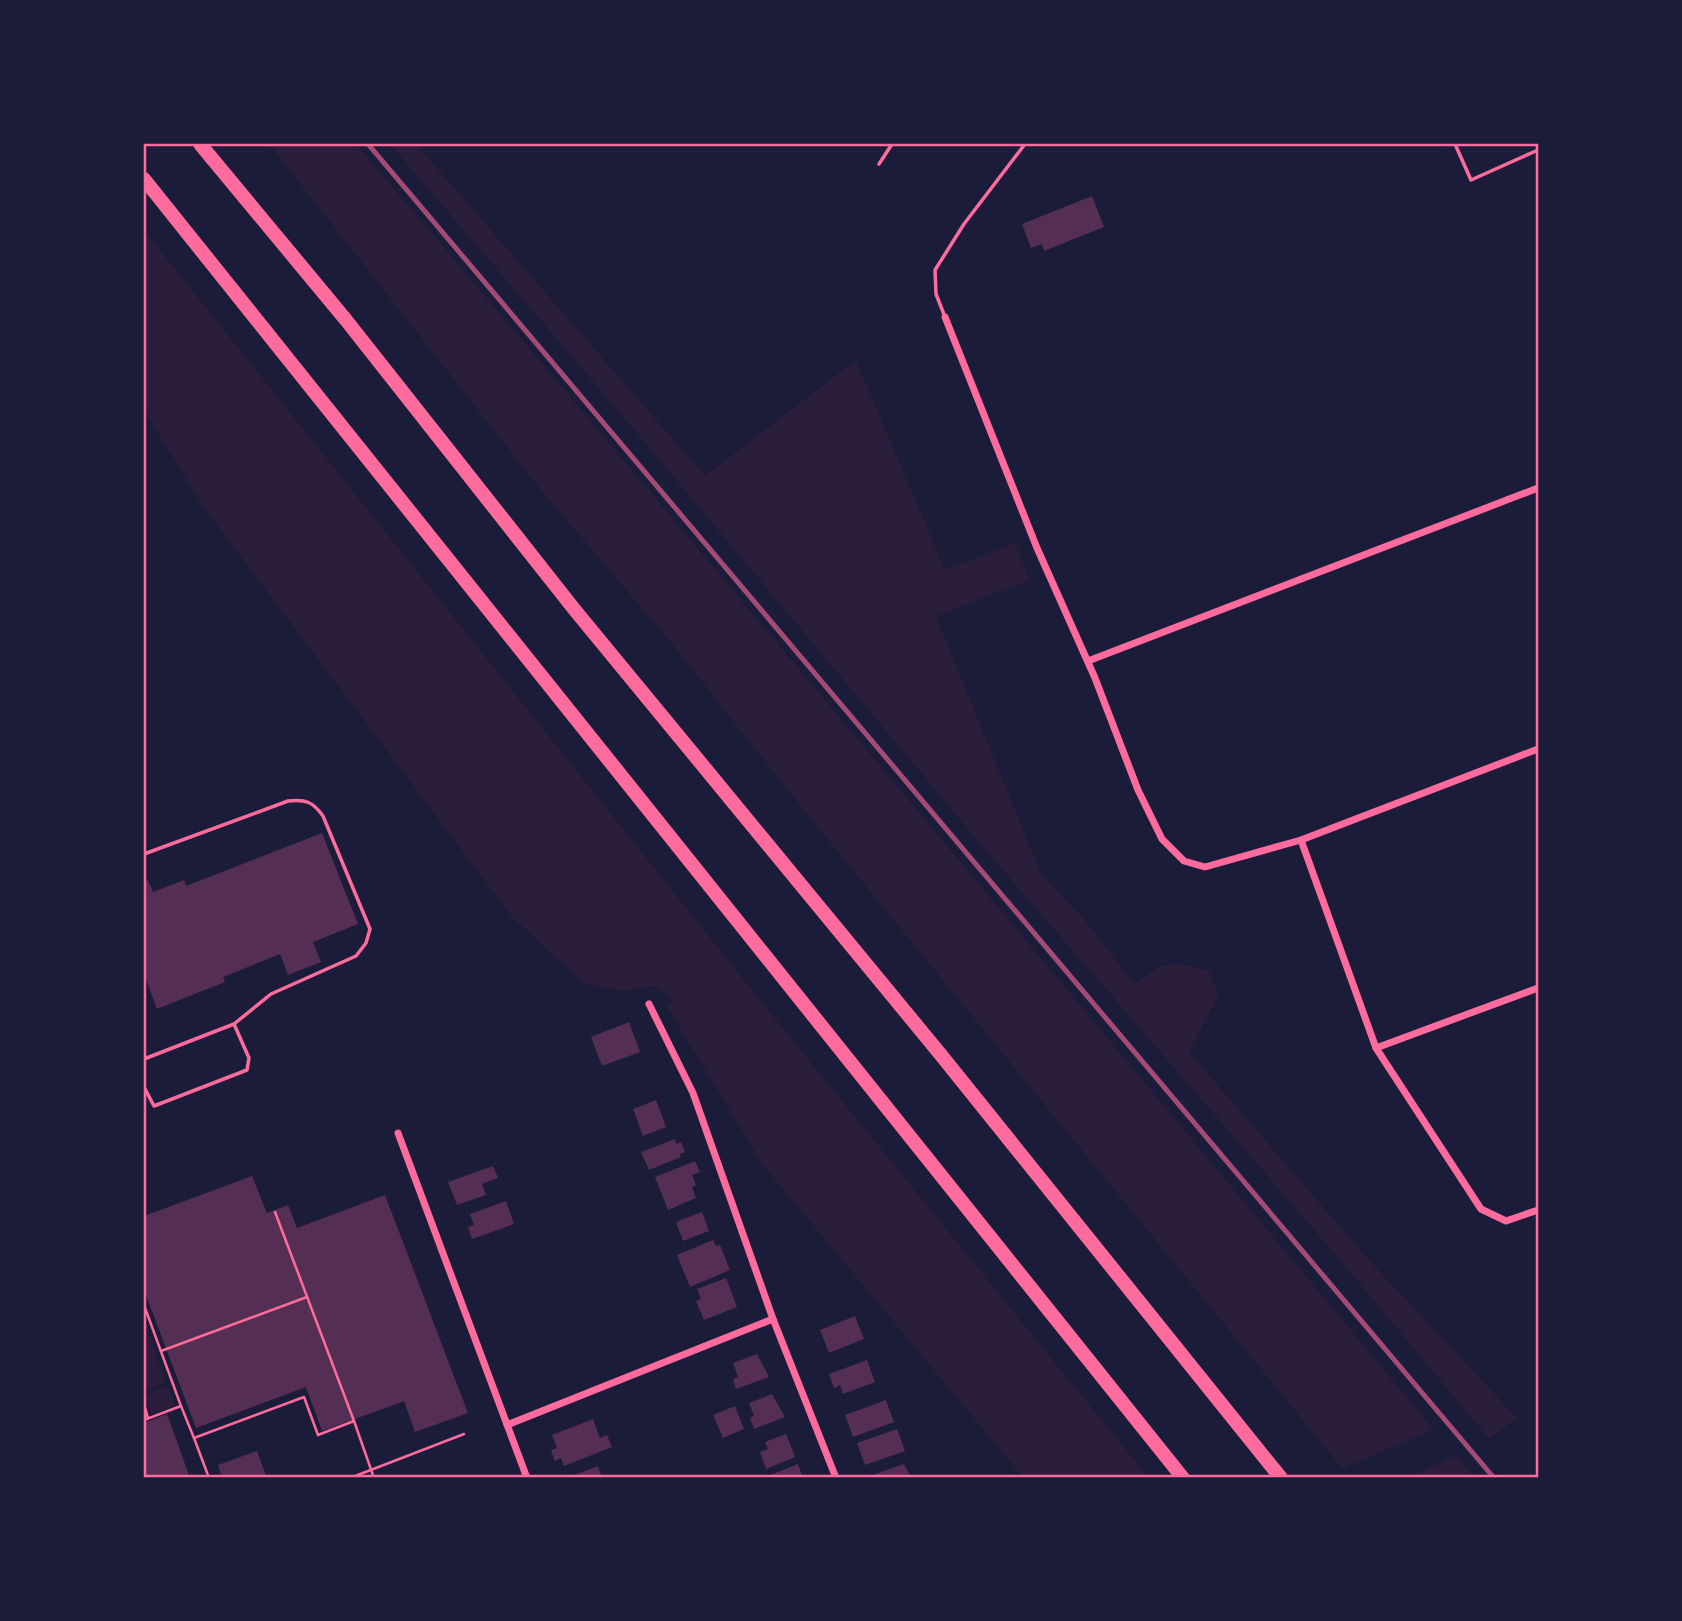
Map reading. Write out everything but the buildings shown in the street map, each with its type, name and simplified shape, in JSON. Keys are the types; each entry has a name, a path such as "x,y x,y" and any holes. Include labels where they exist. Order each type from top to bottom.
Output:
{"highway":[{"path":"200,144 346,320 637,687 778,856 1281,1478"},
{"path":"144,179 1183,1478"}],"street":[{"path":"945,317 1037,548 1088,661 1144,802 1162,839 1184,860 1205,867 1300,840 1538,749"},
{"path":"1088,661 1538,488"},
{"path":"1300,840 1376,1048 1481,1209 1506,1222 1538,1210"},
{"path":"1376,1048 1538,988"},
{"path":"649,1004 693,1093 773,1319 836,1478"},
{"path":"398,1133 527,1478"},
{"path":"507,1425 773,1319"}],"lane":[{"path":"879,164 892,144"},
{"path":"945,317 936,294 935,270 964,224 1025,144"},
{"path":"1455,144 1471,180 1538,150"},
{"path":"144,854 288,801 303,799 314,804 323,816 370,929 366,943 356,957 271,994 234,1024 144,1059"},
{"path":"144,1087 150,1103 159,1105 247,1070 249,1058 234,1024"}],"path":[{"path":"275,1212 374,1478"},
{"path":"161,1351 307,1297"},
{"path":"144,1305 209,1478"},
{"path":"194,1438 303,1397 318,1435 354,1421"},
{"path":"144,1404 149,1418"},
{"path":"144,1420 181,1406"},
{"path":"350,1478 464,1434"}],"shaded area":[{"path":"269,144 356,144 762,625 1434,1430 1342,1468 816,825 664,634 540,489"},
{"path":"390,144 416,144 705,476 856,360 945,570 1015,543 1030,580 936,616 1041,874 1084,919 1134,984 1154,970 1169,964 1209,971 1219,994 1189,1052 1368,1259 1517,1418 1489,1439 1329,1247 983,847 637,433"},
{"path":"144,230 747,984 1148,1477 1023,1477 763,1165 667,1007 674,999 654,986 621,991 584,983 513,918 205,509 144,411"},
{"path":"144,1321 166,1382 144,1390"},
{"path":"168,1386 175,1405 152,1414 145,1395"},
{"path":"1456,1456 1474,1477 1408,1477"}],"railway":[{"path":"368,144 1494,1478"}]}
